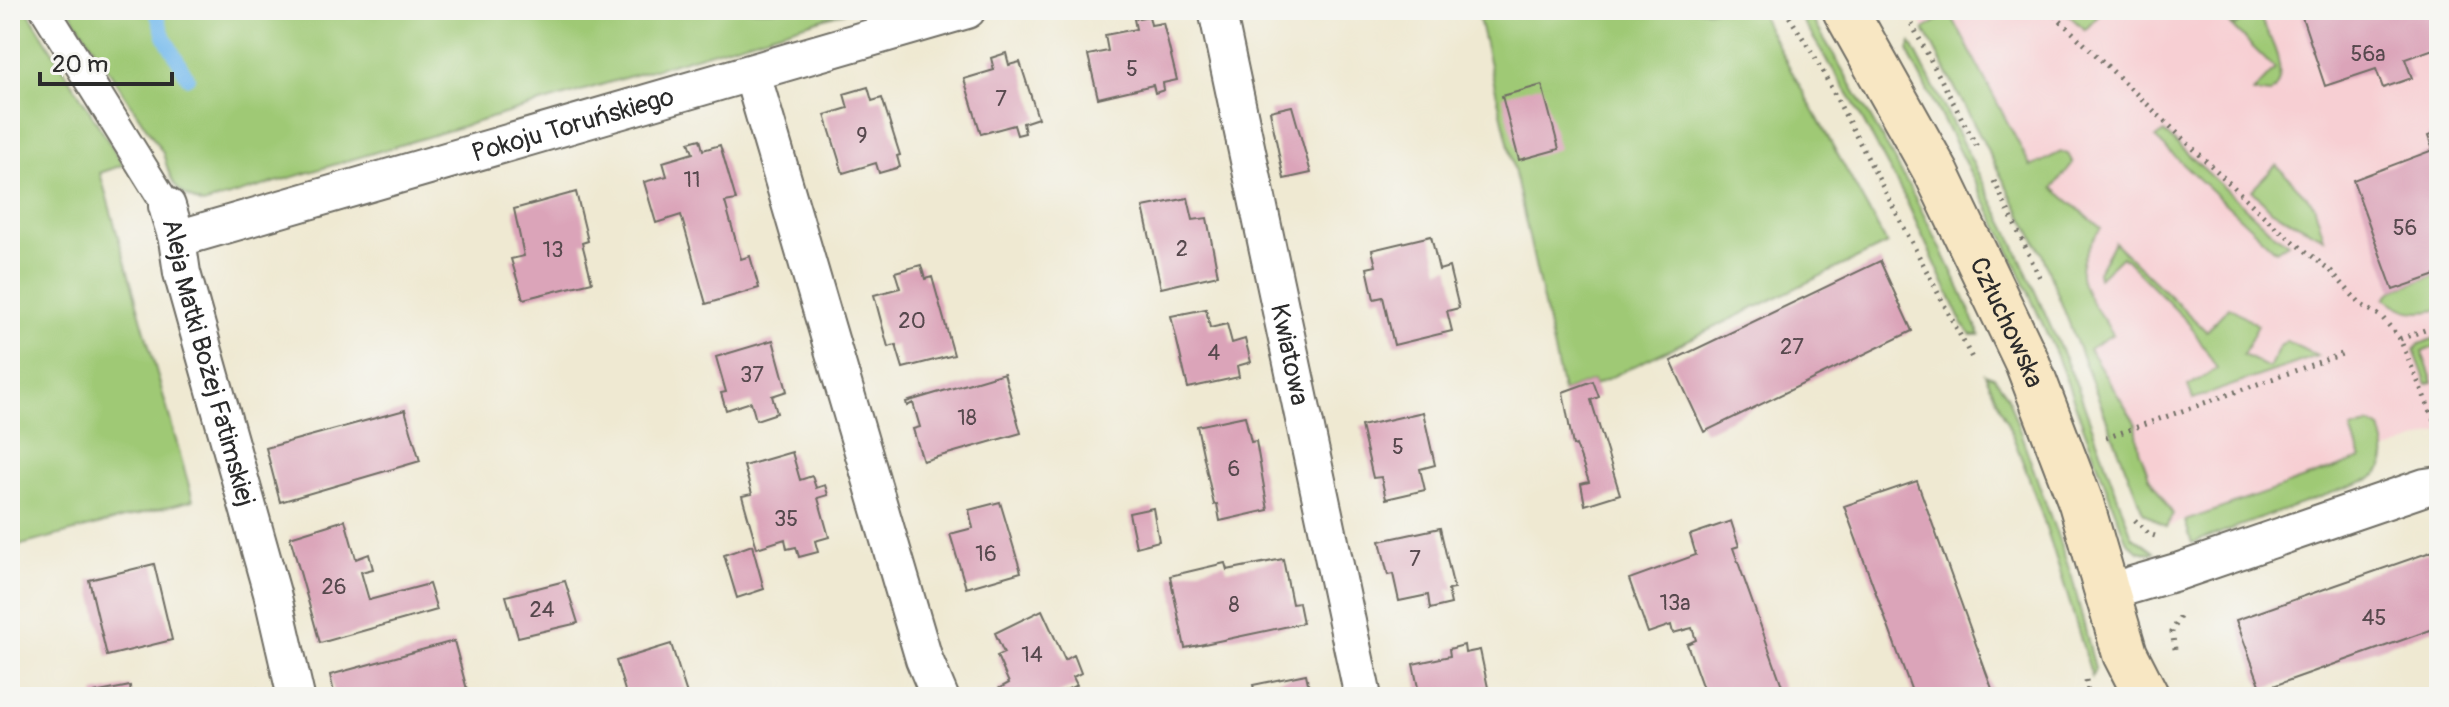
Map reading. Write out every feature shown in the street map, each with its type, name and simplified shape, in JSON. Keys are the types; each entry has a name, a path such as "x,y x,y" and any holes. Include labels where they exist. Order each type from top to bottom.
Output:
{"main road":[{"name":"Człuchowska","path":"1845,10 1937,174 2027,362 2081,503 2125,654 2147,697"},
{"name":"Człuchowska","path":"2125,654 2125,697"}],"street":[{"name":"Aleja Matki Bożej Fatimskiej","path":"45,10 172,223 182,273 272,593 296,697"},
{"name":"Pokoju Toruńskiego","path":"172,223 752,74 967,10"},
{"name":"Kwiatowa","path":"1217,10 1363,697"},
{"path":"752,74 924,659 940,697"},
{"path":"2108,592 2180,571 2425,487 2439,485"}],"path":[{"path":"1785,10 1815,57 1975,364"},
{"path":"2049,10 2273,225 2332,272 2360,304 2382,317 2400,339 2439,432"},
{"path":"2400,339 2439,325"},
{"path":"2106,438 2342,354"},
{"path":"2177,657 2172,632 2184,608"},
{"path":"2086,679 2089,697"}],"shaded area":[{"path":"1918,10 2439,10 2439,432 2166,527 2143,512 2042,254 1924,29"}],"green space":[{"path":"10,10 27,10 123,165 100,173 193,500 10,548"},
{"path":"69,10 852,10 203,204 185,195 175,185 163,153"},
{"path":"1477,10 1758,10 1887,244 1595,385 1593,381 1563,392"},
{"path":"1796,10 1807,10 1877,129 1942,251 1980,335 1971,335 1962,322 1905,198 1852,100"},
{"path":"2063,10 2104,10 2085,30"},
{"path":"2215,10 2223,10 2235,26 2249,15 2260,18 2274,46 2279,68 2276,87 2270,94 2253,92 2275,69"},
{"path":"1950,13 2031,167 2061,152 2068,154 2073,163 2053,188 2101,228 2083,258 2082,282 2113,334 2089,349 2136,424 2139,449 2149,477 2173,514 2166,527 2143,512 2042,254 1924,29"},
{"path":"1911,43 2009,233 2078,388 2132,536 2154,552 2151,554 2138,551 2126,540 2057,356 2003,236 1911,59 1908,50"},
{"path":"2164,132 2275,235 2288,243 2276,251 2155,138"},
{"path":"2276,165 2314,204 2324,238 2272,211 2252,190"},
{"path":"2114,242 2206,331 2229,307 2258,325 2243,355 2269,368 2279,347 2287,341 2317,356 2193,399 2188,386 2217,369 2189,323 2122,256 2099,278 2098,272"},
{"path":"2439,274 2439,310 2410,311 2385,298 2393,290"},
{"path":"2439,337 2439,345 2422,352 2433,382 2427,384 2414,350 2419,344"},
{"path":"1985,374 1994,377 2007,395 2072,577 2095,669 2092,677 2031,485"},
{"path":"2370,424 2380,428 2385,456 2382,468 2371,479 2192,543 2185,521 2361,459 2351,430"}],"building":[{"path":"2323,10 2439,10 2439,47 2405,59 2412,78 2383,88 2376,69 2325,86 2302,17"},
{"path":"1149,16 1151,25 1163,23 1177,80 1163,83 1164,90 1155,93 1153,85 1098,98 1088,55 1108,51 1105,35 1136,29 1134,19"},
{"path":"1006,53 1009,65 1020,62 1038,118 1023,123 1025,133 1017,135 1014,125 981,134 964,79 994,70 991,58"},
{"path":"1542,85 1559,149 1519,160 1502,96"},
{"path":"868,87 872,101 882,98 900,155 897,156 900,167 879,173 876,163 843,173 825,115 848,108 844,94"},
{"path":"1292,106 1311,173 1284,179 1270,111"},
{"path":"2439,132 2439,274 2393,290 2353,180 2433,150 2428,136"},
{"path":"700,139 703,150 720,145 736,200 725,202 741,259 750,256 759,288 706,304 681,215 656,223 644,182 667,176 663,162 693,153 689,142"},
{"path":"576,192 588,241 582,243 592,282 523,299 511,259 524,256 514,209"},
{"path":"1188,198 1193,220 1207,218 1218,275 1161,288 1143,207"},
{"path":"1431,236 1439,270 1449,267 1459,308 1447,311 1452,331 1394,345 1383,297 1374,299 1367,268 1376,266 1372,250"},
{"path":"1880,261 1912,331 1704,432 1671,361"},
{"path":"921,265 925,279 932,277 954,355 903,368 896,345 888,347 874,295 900,288 895,272"},
{"path":"1206,309 1210,328 1227,324 1232,343 1245,339 1251,362 1237,366 1239,377 1188,388 1171,316"},
{"path":"773,340 787,391 772,396 777,413 756,420 751,402 726,410 721,393 726,392 716,357"},
{"path":"1004,373 1021,433 923,461 913,429 920,427 913,403 907,406 906,402"},
{"path":"1593,381 1599,397 1591,400 1620,494 1585,505 1581,484 1589,482 1576,445 1573,446 1563,392"},
{"path":"405,410 420,461 280,502 266,448"},
{"path":"1423,412 1435,465 1420,469 1425,490 1386,499 1381,477 1373,478 1361,426"},
{"path":"1245,416 1251,442 1256,441 1268,510 1220,521 1197,426"},
{"path":"792,452 800,480 812,476 816,488 825,485 828,495 818,498 829,537 815,541 818,552 799,557 796,547 787,549 785,539 757,548 742,496 752,494 744,466"},
{"path":"1917,481 1995,697 1914,697 1844,506"},
{"path":"1000,502 1021,572 966,588 950,534 973,528 969,510"},
{"path":"1153,508 1159,541 1136,547 1129,513"},
{"path":"345,520 356,559 369,554 373,569 361,572 369,600 429,584 437,610 320,643 290,537"},
{"path":"1731,521 1739,546 1733,548 1786,697 1748,697 1746,693 1734,697 1706,697 1687,644 1696,640 1692,628 1673,633 1671,625 1648,633 1629,579 1696,555 1690,535"},
{"path":"1440,528 1454,589 1448,590 1451,604 1430,609 1428,595 1399,601 1393,574 1388,575 1380,541"},
{"path":"752,545 764,589 737,598 724,555"},
{"path":"2436,550 2439,561 2439,627 2262,690 2236,620"},
{"path":"1283,559 1292,604 1299,603 1303,623 1185,648 1170,576 1225,563 1227,570"},
{"path":"154,564 172,640 107,656 89,580"},
{"path":"565,581 578,623 518,637 506,596"},
{"path":"1042,610 1065,660 1074,655 1081,673 1073,677 1077,685 1051,697 1002,697 998,689 1009,683 997,656 1004,653 995,633"},
{"path":"454,641 469,697 335,697 330,675"},
{"path":"671,644 688,697 627,697 616,661"},
{"path":"1464,645 1465,653 1480,650 1490,697 1420,697 1413,664 1450,656 1449,649"},
{"path":"1306,674 1311,697 1256,697 1253,685"},
{"path":"130,686 131,697 95,697 94,693"},
{"path":"257,688 258,697 210,697 210,695"}],"waterway":[{"path":"155,10 165,38 188,78"}]}
